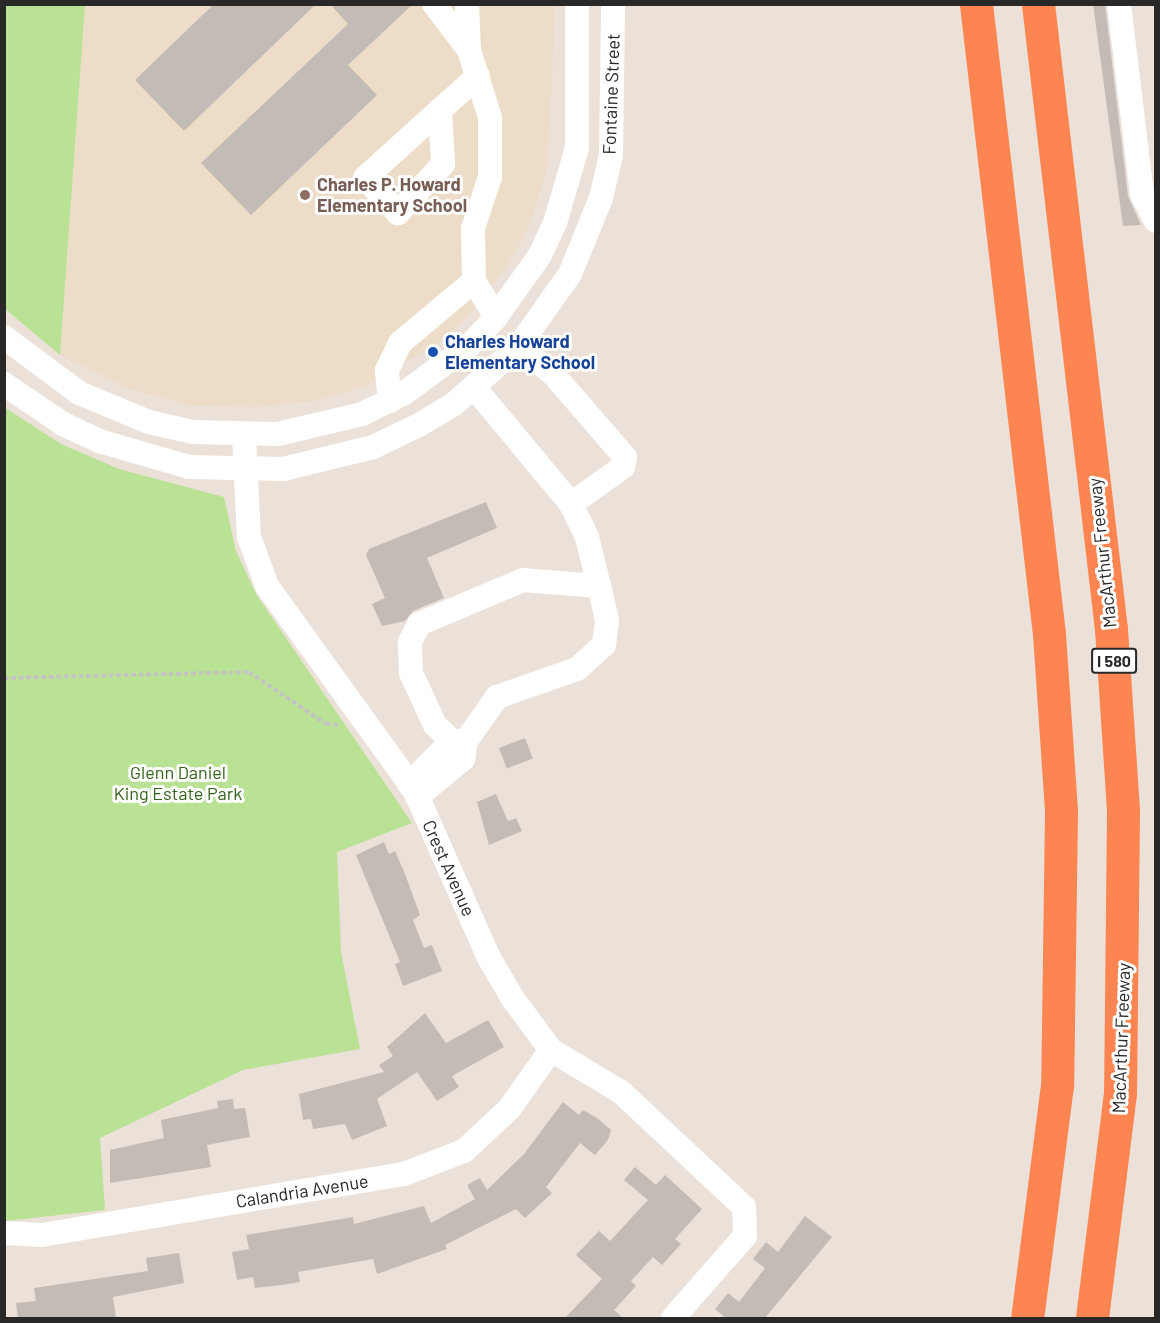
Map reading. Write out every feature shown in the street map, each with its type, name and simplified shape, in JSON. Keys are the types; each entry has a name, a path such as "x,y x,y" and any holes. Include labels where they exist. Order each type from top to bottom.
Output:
{"highway":[{"path":"976,4 1049,634 1061,812 1057,1085 1027,1318"},
{"name":"MacArthur Freeway","path":"1038,4 1111,629 1124,812 1120,1093 1092,1318"}],"street":[{"path":"434,4 470,50"},
{"path":"467,4 470,50 490,118 490,177 473,228 474,281 496,317"},
{"name":"Fontaine Street","path":"4,337 50,375 112,408 193,432 244,436 324,426 390,401 435,374 496,317 540,255 568,189 580,109 577,4"},
{"name":"Fontaine Street","path":"4,384 63,424 141,457 245,471 313,463 374,447 419,425 474,387 519,346 570,274 601,198 611,155 613,4"},
{"path":"1119,4 1142,194 1155,221"},
{"path":"440,110 478,76"},
{"path":"390,401 387,370 400,343 474,281"},
{"path":"519,346 553,374 625,457 623,467 571,504"},
{"path":"413,790 497,697 577,669 604,645 607,620 587,537 571,504 474,387"},
{"name":"Crest Avenue","path":"244,436 249,537 267,586 369,725 413,790 489,958 551,1050 621,1092 695,1156 744,1207 745,1236 673,1318"},
{"path":"459,741 435,725 411,673 410,642 418,624 523,580 599,586"},
{"name":"Calandria Avenue","path":"4,1233 42,1235 405,1174 464,1151 509,1109 551,1050"}],"path":[{"path":"4,678 249,672 326,724 369,725"}],"shaded area":[{"name":"Charles P. Howard Elementary School","path":"85,5 555,5 548,165 530,225 507,266 469,316 440,342 368,385 320,400 260,407 191,406 129,389 60,355"}],"green space":[{"path":"5,4 85,5 60,355 5,309"},
{"name":"Glenn Daniel King Estate Park","path":"4,407 61,444 119,469 224,497 236,551 256,594 412,823 337,852 341,952 360,1049 243,1070 100,1138 105,1210 5,1221"}],"building":[{"path":"214,4 316,4 184,131 135,80"},
{"path":"330,4 413,4 348,65 377,95 251,215 201,163 348,24"},
{"path":"1093,4 1105,4 1128,196 1141,225 1123,226"},
{"path":"486,502 497,528 427,558 444,598 413,611 405,621 382,626 372,604 385,598 366,555 369,549"},
{"path":"525,738 533,759 507,769 499,748"},
{"path":"496,794 508,821 516,818 522,831 489,845 477,802"},
{"path":"384,842 389,854 395,851 405,874 420,915 413,920 424,948 432,945 442,971 403,986 395,964 400,962 356,855"},
{"path":"425,1013 446,1043 488,1020 504,1047 452,1076 459,1087 437,1101 417,1072 377,1099 387,1126 352,1140 345,1124 313,1129 311,1119 303,1120 299,1094 384,1072 379,1065 393,1056 387,1047"},
{"path":"233,1099 234,1109 245,1108 250,1137 207,1145 211,1167 110,1183 110,1150 164,1138 161,1120 218,1108 217,1101"},
{"path":"563,1102 579,1115 583,1110 597,1118 611,1130 608,1140 595,1155 580,1143 546,1187 552,1193 525,1218 516,1209 445,1245 447,1249 377,1274 373,1259 298,1272 300,1282 281,1285 255,1288 253,1277 237,1280 232,1252 249,1249 246,1235 353,1217 354,1224 424,1206 431,1223 475,1199 467,1185 480,1178 487,1190 524,1154"},
{"path":"635,1167 656,1185 665,1175 702,1209 675,1239 681,1244 662,1265 653,1257 631,1281 636,1286 614,1310 623,1318 565,1318 602,1279 576,1255 599,1231 610,1241 648,1200 624,1180"},
{"path":"805,1216 832,1237 765,1318 726,1318 715,1309 728,1293 739,1302 765,1268 753,1259 766,1242 778,1252"},
{"path":"179,1253 184,1283 113,1297 116,1318 18,1318 16,1303 36,1301 34,1288 148,1271 146,1258"}],"place":[{"name":"Charles P. Howard Elementary School","path":"305,195"},
{"name":"Charles Howard Elementary School","path":"433,352"}]}
